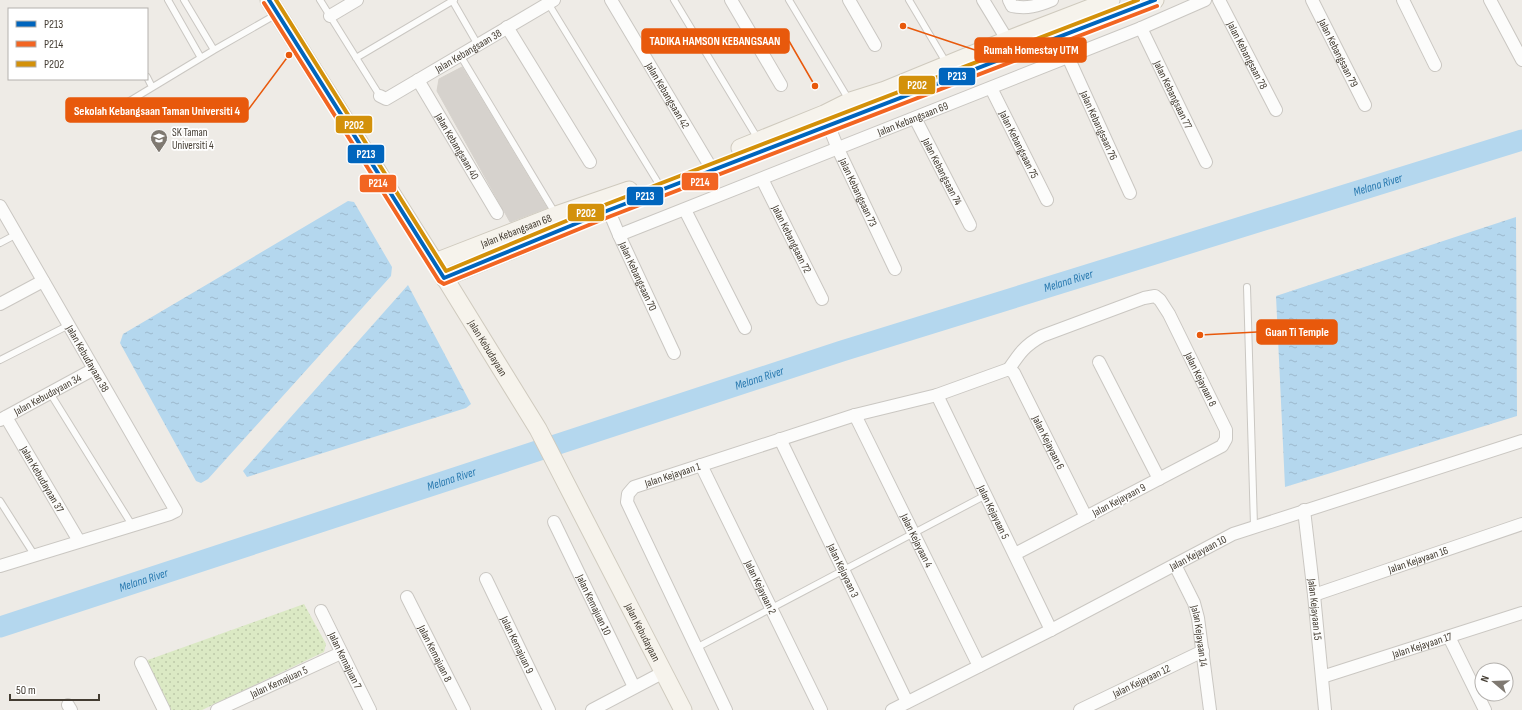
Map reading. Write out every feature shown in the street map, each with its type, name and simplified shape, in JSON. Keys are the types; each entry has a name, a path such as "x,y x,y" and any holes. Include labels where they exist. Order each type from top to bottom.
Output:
{"street":[{"path":"330,16 357,0"},
{"name":"Jalan Kebangsaan 42","path":"611,0 709,166"},
{"path":"731,0 781,85"},
{"path":"849,0 875,45"},
{"path":"983,0 1011,47"},
{"path":"1011,3 1022,8 1035,7 1052,0"},
{"name":"Jalan Kebangsaan 68","path":"435,262 556,215 606,205 709,166 1011,47 1111,0"},
{"name":"Jalan Kebangsaan 68","path":"444,278 657,181 709,166 758,140 826,120 850,101 885,90 948,65 1011,47 1155,0"},
{"name":"Jalan Kebangsaan 69","path":"619,236 1141,28 1206,0"},
{"name":"Jalan Kebangsaan 78","path":"1220,0 1276,110"},
{"name":"Jalan Kebangsaan 79","path":"1312,0 1365,105"},
{"path":"1403,0 1435,65"},
{"path":"1490,0 1522,60"},
{"name":"Jalan Kebangsaan 38","path":"381,97 386,99 551,2"},
{"name":"Jalan Kebudayaan","path":"273,7 435,262 538,429 683,710"},
{"path":"508,27 590,162"},
{"name":"Jalan Kebangsaan 77","path":"1141,28 1206,162"},
{"name":"Jalan Kebangsaan 76","path":"1068,57 1130,193"},
{"name":"Jalan Kebangsaan 40","path":"418,80 497,212"},
{"name":"Jalan Kebangsaan 75","path":"991,88 1047,200"},
{"name":"Jalan Kebangsaan 74","path":"915,118 970,225"},
{"name":"Jalan Kebangsaan 73","path":"826,120 838,149 896,269"},
{"name":"Jalan Kebangsaan 72","path":"762,179 822,299"},
{"name":"Jalan Kebangsaan 70","path":"606,205 674,353"},
{"name":"Jalan Kebudayaan 38","path":"0,206 176,511 132,525"},
{"path":"685,210 745,328"},
{"path":"0,304 43,280"},
{"name":"Jalan Kejayaan 8","path":"1009,369 1021,350 1042,336 1144,298 1155,296 1160,300 1169,314 1226,430 1226,439 1222,446"},
{"path":"1099,362 1159,479"},
{"name":"Jalan Kebudayaan 34","path":"3,419 94,369"},
{"path":"937,395 1009,369"},
{"name":"Jalan Kejayaan 6","path":"1009,369 1014,373 1086,518"},
{"name":"Jalan Kejayaan 1","path":"726,710 627,502 628,494 634,487 780,439 855,415 937,395"},
{"name":"Jalan Kejayaan 5","path":"937,395 1051,630"},
{"name":"Jalan Kejayaan 4","path":"855,415 979,666"},
{"name":"Jalan Kebudayaan 37","path":"3,419 79,542"},
{"name":"Jalan Kejayaan 3","path":"780,439 908,702"},
{"name":"Jalan Kejayaan 10","path":"892,710 1051,630 1234,534 1254,526 1522,441"},
{"name":"Jalan Kejayaan 9","path":"1015,554 1222,446"},
{"name":"Jalan Kejayaan 2","path":"701,465 821,710"},
{"name":"Jalan Kejayaan 15","path":"1304,510 1314,594 1324,710"},
{"name":"Jalan Kemajuan 10","path":"554,522 634,687"},
{"name":"Jalan Kejayaan 16","path":"1314,594 1522,524"},
{"path":"0,566 132,525"},
{"name":"Jalan Kejayaan 14","path":"1175,565 1194,603 1198,618 1210,710"},
{"name":"Jalan Kemajuan 9","path":"486,579 550,710"},
{"name":"Jalan Kemajuan 8","path":"408,597 464,710"},
{"name":"Jalan Kemajuan 7","path":"321,611 340,653 370,710"},
{"name":"Jalan Kejayaan 17","path":"1322,677 1522,613"},
{"path":"1449,637 1485,710"},
{"name":"Jalan Kejayaan 12","path":"1080,710 1203,651"},
{"name":"Jalan Kemajuan 5","path":"217,710 340,653"},
{"path":"141,664 164,710"},
{"path":"592,710 664,672"}],"lane":[{"path":"168,0 201,58"},
{"path":"184,0 214,50"},
{"path":"320,0 381,97"},
{"path":"356,58 453,0 478,45"},
{"path":"674,0 758,140"},
{"path":"790,0 850,101"},
{"path":"909,0 948,65"},
{"path":"551,2 657,181"},
{"path":"128,102 214,50 273,7"},
{"path":"460,55 556,215"},
{"path":"148,79 152,87"},
{"path":"0,243 16,234"},
{"path":"1247,287 1254,526"},
{"path":"0,360 69,325"},
{"path":"50,393 132,525"},
{"path":"696,648 986,495"},
{"path":"0,501 34,556"}],"green space":[{"path":"304,604 326,644 324,652 202,710 169,710 145,661"}],"water":[{"path":"348,201 354,202 392,267 391,276 208,479 201,483 196,481 120,343 123,334"},
{"path":"1516,217 1517,416 1285,487 1276,296"},
{"path":"408,285 471,404 466,408 247,477 243,471"}],"building":[{"path":"462,67 547,208 510,222 437,91 439,79"}],"waterway":[{"name":"Melana River","path":"0,627 842,351 1522,140"}],"transit line":[{"name":"P213","path":"269,0 444,278 609,210 1155,0"},
{"name":"P202","path":"276,0 446,271 607,204 1138,0"},
{"name":"P214","path":"264,3 439,281 444,284 611,216 1157,6"}],"place":[{"name":"Rumah Homestay UTM","path":"903,26"},
{"name":"Sekolah Kebangsaan Taman Universiti 4","path":"289,55"},
{"name":"TADIKA HAMSON KEBANGSAAN","path":"815,86"},
{"name":"SK Taman Universiti 4","path":"159,153"},
{"name":"Guan Ti Temple","path":"1200,335"}]}
